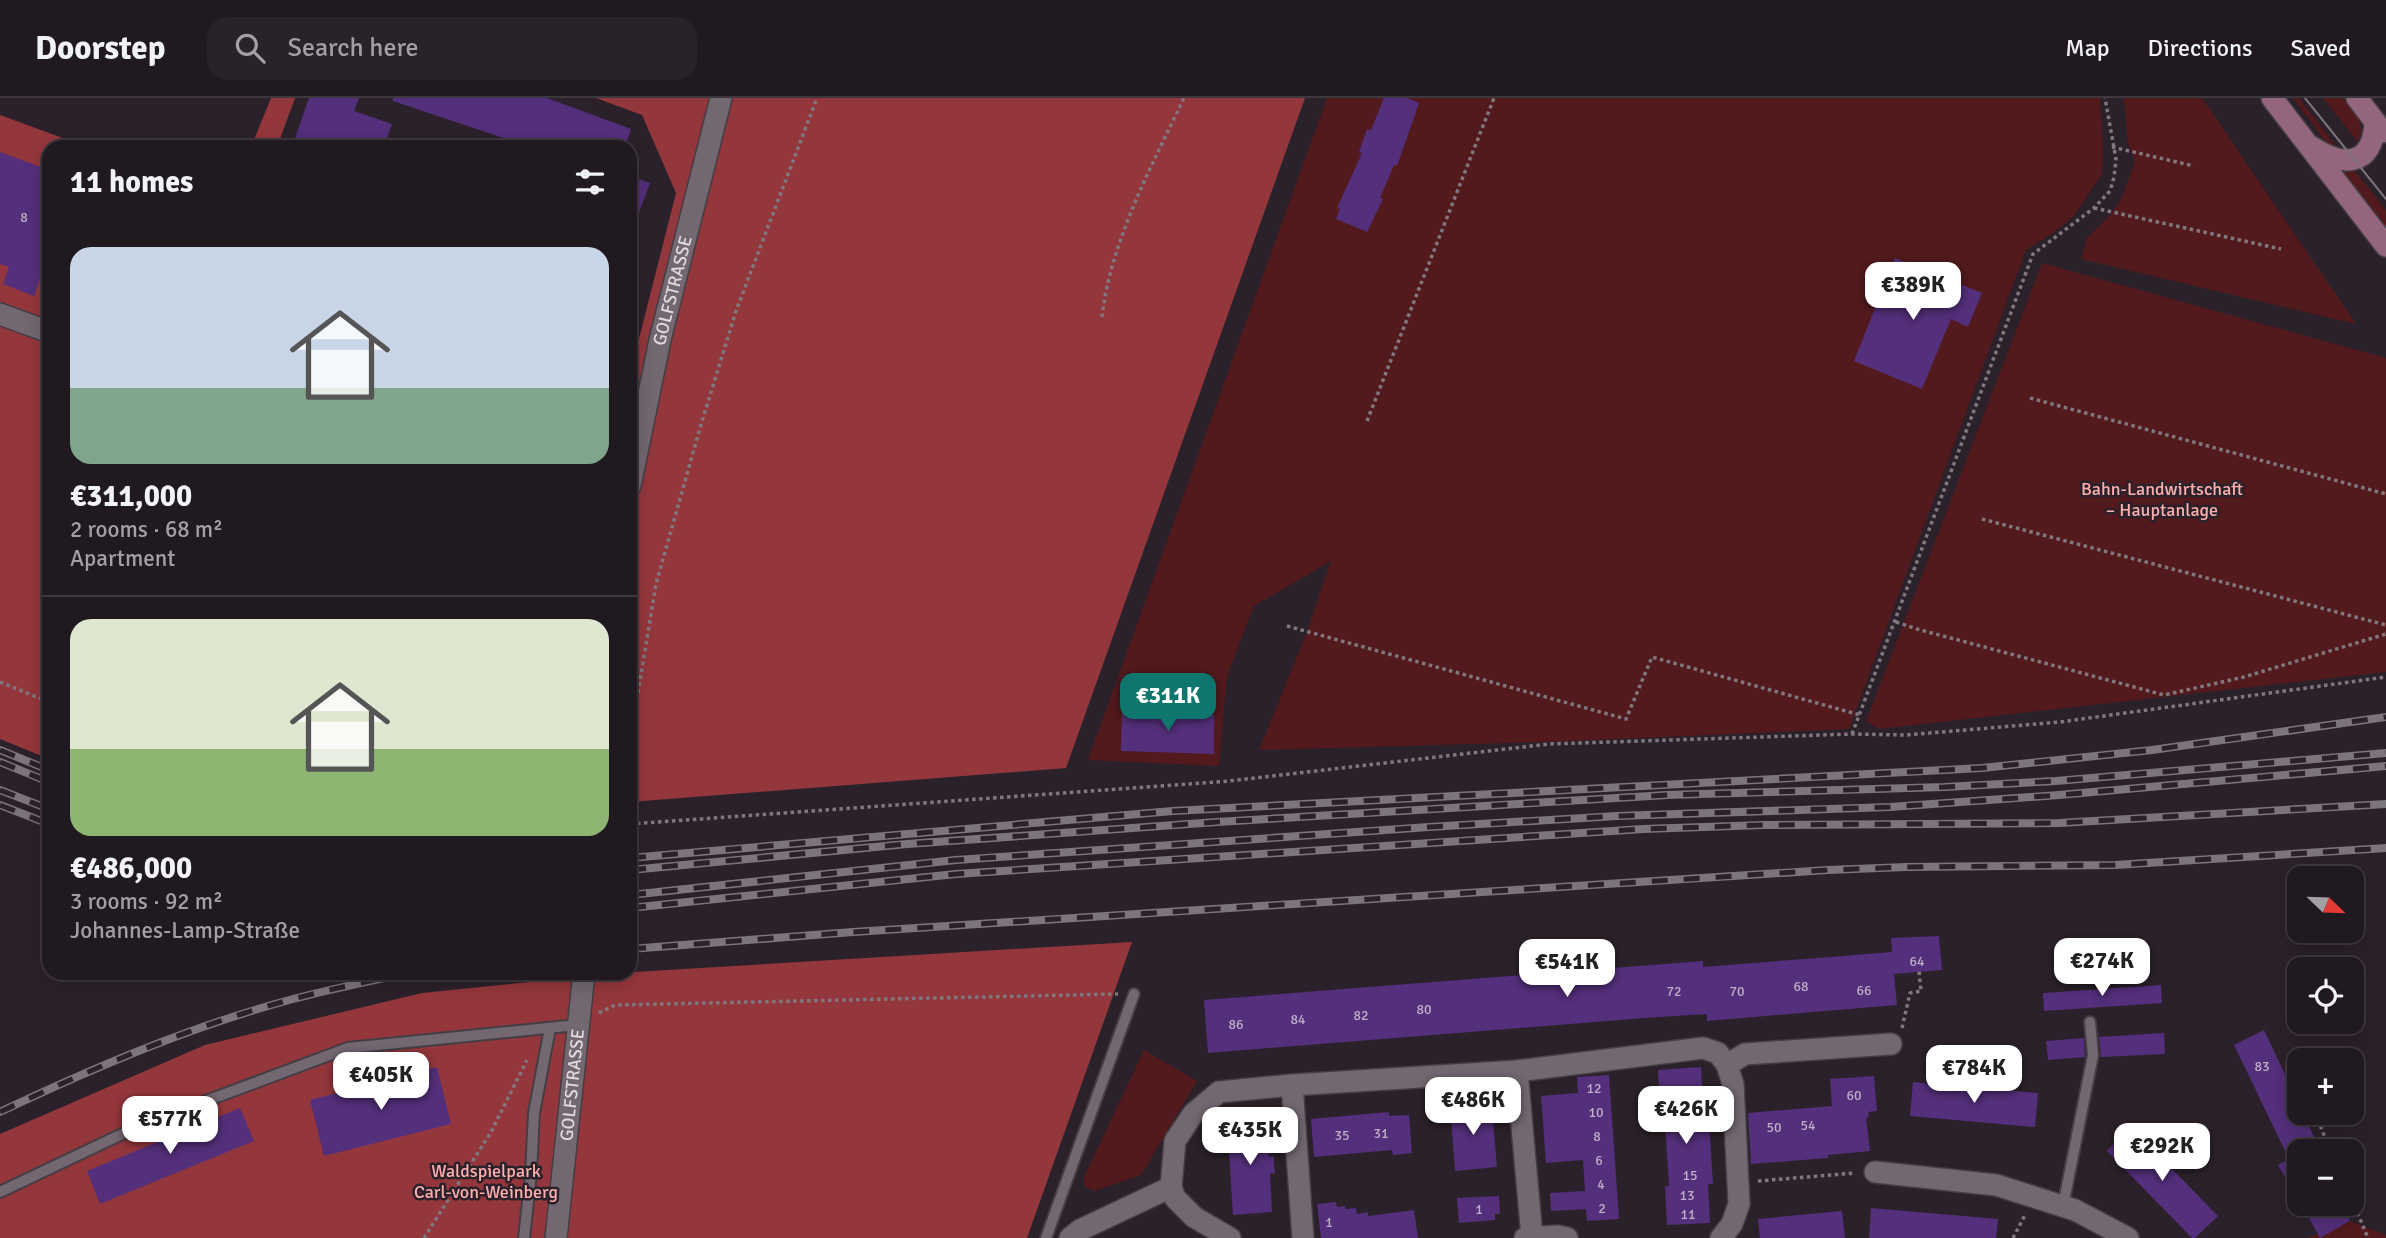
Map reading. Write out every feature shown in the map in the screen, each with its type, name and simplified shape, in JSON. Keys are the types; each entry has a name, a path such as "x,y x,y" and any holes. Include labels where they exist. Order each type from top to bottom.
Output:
{"main road":[{"path":"2272,98 2386,246"},
{"path":"2307,144 2327,156 2347,162 2362,156 2381,130 2357,98"}],"street":[{"name":"GOLFSTRASSE","path":"637,451 660,340 721,98"},
{"path":"0,314 42,329"},
{"name":"GOLFSTRASSE","path":"556,1238 583,980"},
{"path":"1727,1065 1745,1054 1892,1044"},
{"path":"1230,1238 1194,1217 1175,1198 1171,1187 1175,1142 1193,1114 1219,1092 1517,1071 1703,1048 1718,1053 1727,1065 1733,1084 1739,1204 1732,1224 1721,1238"},
{"path":"1517,1071 1528,1237 1567,1238"},
{"path":"1292,1085 1303,1238"},
{"path":"1875,1172 1996,1185 2075,1210 2129,1238"},
{"path":"1070,1238 1080,1230 1171,1187"}],"lane":[{"path":"1045,1238 1134,994"},
{"path":"2063,1206 2093,1055 2090,1022"},
{"path":"0,1192 139,1126 348,1048 577,1025"},
{"path":"524,1238 534,1113 550,1028"}],"path":[{"path":"637,699 656,584 700,428 736,311 817,98"},
{"path":"1102,317 1104,296 1126,227 1184,98"},
{"path":"1367,421 1494,98"},
{"path":"1852,734 2034,254 2094,208 2110,191 2116,159 2105,98"},
{"path":"2112,147 2194,166"},
{"path":"2094,208 2281,249"},
{"path":"2030,398 2386,494"},
{"path":"1982,519 2386,625"},
{"path":"1896,622 2164,695 2244,677 2386,634"},
{"path":"1287,626 1626,719 1652,657 1860,715"},
{"path":"637,823 1229,781 1549,744 1852,734 1906,735 2060,722 2386,677"},
{"path":"0,682 42,699"},
{"path":"1892,1044 1899,1041 1910,993 1922,991 1919,971"},
{"path":"577,1025 615,1005 1134,994"},
{"path":"424,1238 491,1132 528,1058"},
{"path":"1738,1182 1875,1172"},
{"path":"2013,1238 2027,1210"},
{"path":"2359,1216 2368,1238"}],"green space":[{"path":"271,98 295,98 280,140 254,140"},
{"path":"596,98 1305,98 1066,768 637,801 637,346 676,193 642,115"},
{"path":"1327,98 2100,98 2102,174 2074,216 2026,250 1849,729 1545,742 1259,750 1307,632 1331,561 1254,606 1227,676 1219,766 1088,760"},
{"path":"2124,98 2202,98 2356,324 2081,259 2087,238 2111,214 2122,197 2135,162 2128,143"},
{"path":"2293,98 2299,98 2338,149 2327,143"},
{"path":"2323,98 2343,98 2351,108 2360,123 2358,142"},
{"path":"0,115 68,140 42,140 42,756 0,739"},
{"path":"2331,163 2348,172 2355,171 2386,210 2386,233"},
{"name":"Bahn-Landwirtschaft – Hauptanlage","path":"2042,263 2386,358 2386,672 1879,729 1866,721"},
{"name":"Waldspielpark Carl-von-Weinberg","path":"1132,942 1027,1238 0,1238 0,1134 205,1045 422,993 549,980 637,980 637,972"},
{"path":"1144,1050 1197,1081 1141,1175 1095,1191 1084,1186 1084,1177"},
{"path":"2350,1221 2386,1235 2386,1238 2308,1238"}],"building":[{"path":"309,98 359,98 354,111 392,124 386,140 294,140"},
{"path":"393,98 547,98 631,129 627,140 509,140 393,101"},
{"path":"1384,98 1407,98 1419,103 1397,166 1394,165 1380,198 1383,199 1367,232 1336,219 1340,209 1337,208 1362,153 1359,152 1367,129 1371,130"},
{"path":"0,152 42,167 42,280 34,296 3,284 9,267 0,264"},
{"path":"637,178 650,183 637,218"},
{"path":"1895,258 1982,293 1968,327 1951,319 1922,389 1854,361"},
{"path":"1122,711 1214,715 1214,754 1121,751"},
{"path":"1939,936 1942,970 1894,974 1897,1005 1707,1021 1707,1014 1644,1018 1208,1053 1204,1000 1703,961 1703,967 1892,952 1891,938"},
{"path":"2161,985 2162,1003 2044,1011 2043,993"},
{"path":"2264,1030 2287,1079 2287,1125 2308,1125 2315,1139 2287,1139 2287,1155 2234,1045"},
{"path":"2164,1033 2165,1054 2101,1057 2099,1037"},
{"path":"2084,1038 2085,1057 2048,1060 2046,1041"},
{"path":"437,1067 451,1124 324,1156 310,1100"},
{"path":"1701,1067 1703,1106 1708,1106 1713,1184 1708,1184 1710,1223 1667,1225 1665,1186 1669,1186 1664,1108 1660,1109 1658,1070"},
{"path":"1609,1075 1619,1219 1587,1221 1586,1209 1551,1211 1550,1193 1585,1191 1583,1160 1546,1163 1541,1096 1578,1093 1577,1077"},
{"path":"1874,1076 1877,1111 1868,1112 1869,1117 1866,1118 1870,1151 1828,1155 1828,1158 1751,1164 1748,1113 1832,1106 1830,1079"},
{"path":"1913,1082 2038,1093 2035,1127 1910,1116"},
{"path":"1486,1103 1487,1110 1492,1109 1497,1167 1455,1171 1450,1106"},
{"path":"240,1108 254,1141 100,1204 87,1171"},
{"path":"1389,1112 1389,1116 1409,1115 1412,1153 1393,1155 1392,1150 1314,1157 1311,1119"},
{"path":"1266,1119 1269,1157 1274,1156 1275,1173 1270,1174 1272,1212 1233,1215 1227,1121"},
{"path":"2131,1127 2218,1216 2195,1238 2192,1238 2107,1151"},
{"path":"2287,1160 2287,1180 2278,1165"},
{"path":"1499,1196 1500,1214 1495,1214 1495,1220 1459,1223 1457,1198"},
{"path":"1336,1202 1337,1207 1356,1208 1357,1214 1368,1212 1368,1216 1414,1210 1418,1238 1321,1238 1317,1204"},
{"path":"1871,1208 1998,1219 1996,1238 1869,1238"},
{"path":"1842,1211 1845,1238 1760,1238 1758,1219"},
{"path":"2308,1216 2347,1216 2350,1221 2320,1238"}],"tram line":[{"path":"2305,98 2386,199"}],"railway":[{"path":"637,857 1173,811 1982,768 2152,750 2386,717"},
{"path":"0,750 42,767"},
{"path":"637,869 907,844 1217,822 1667,795 2056,781 2386,753"},
{"path":"0,762 42,779"},
{"path":"637,894 956,860 1617,816 1890,807 2386,766"},
{"path":"0,790 42,806"},
{"path":"637,907 956,874 1643,829 1764,825 2059,823 2386,804"},
{"path":"0,805 42,821"},
{"path":"637,948 853,932 1828,870 2115,865 2386,848"},
{"path":"0,1112 72,1079 181,1035 293,999 374,980"}]}
